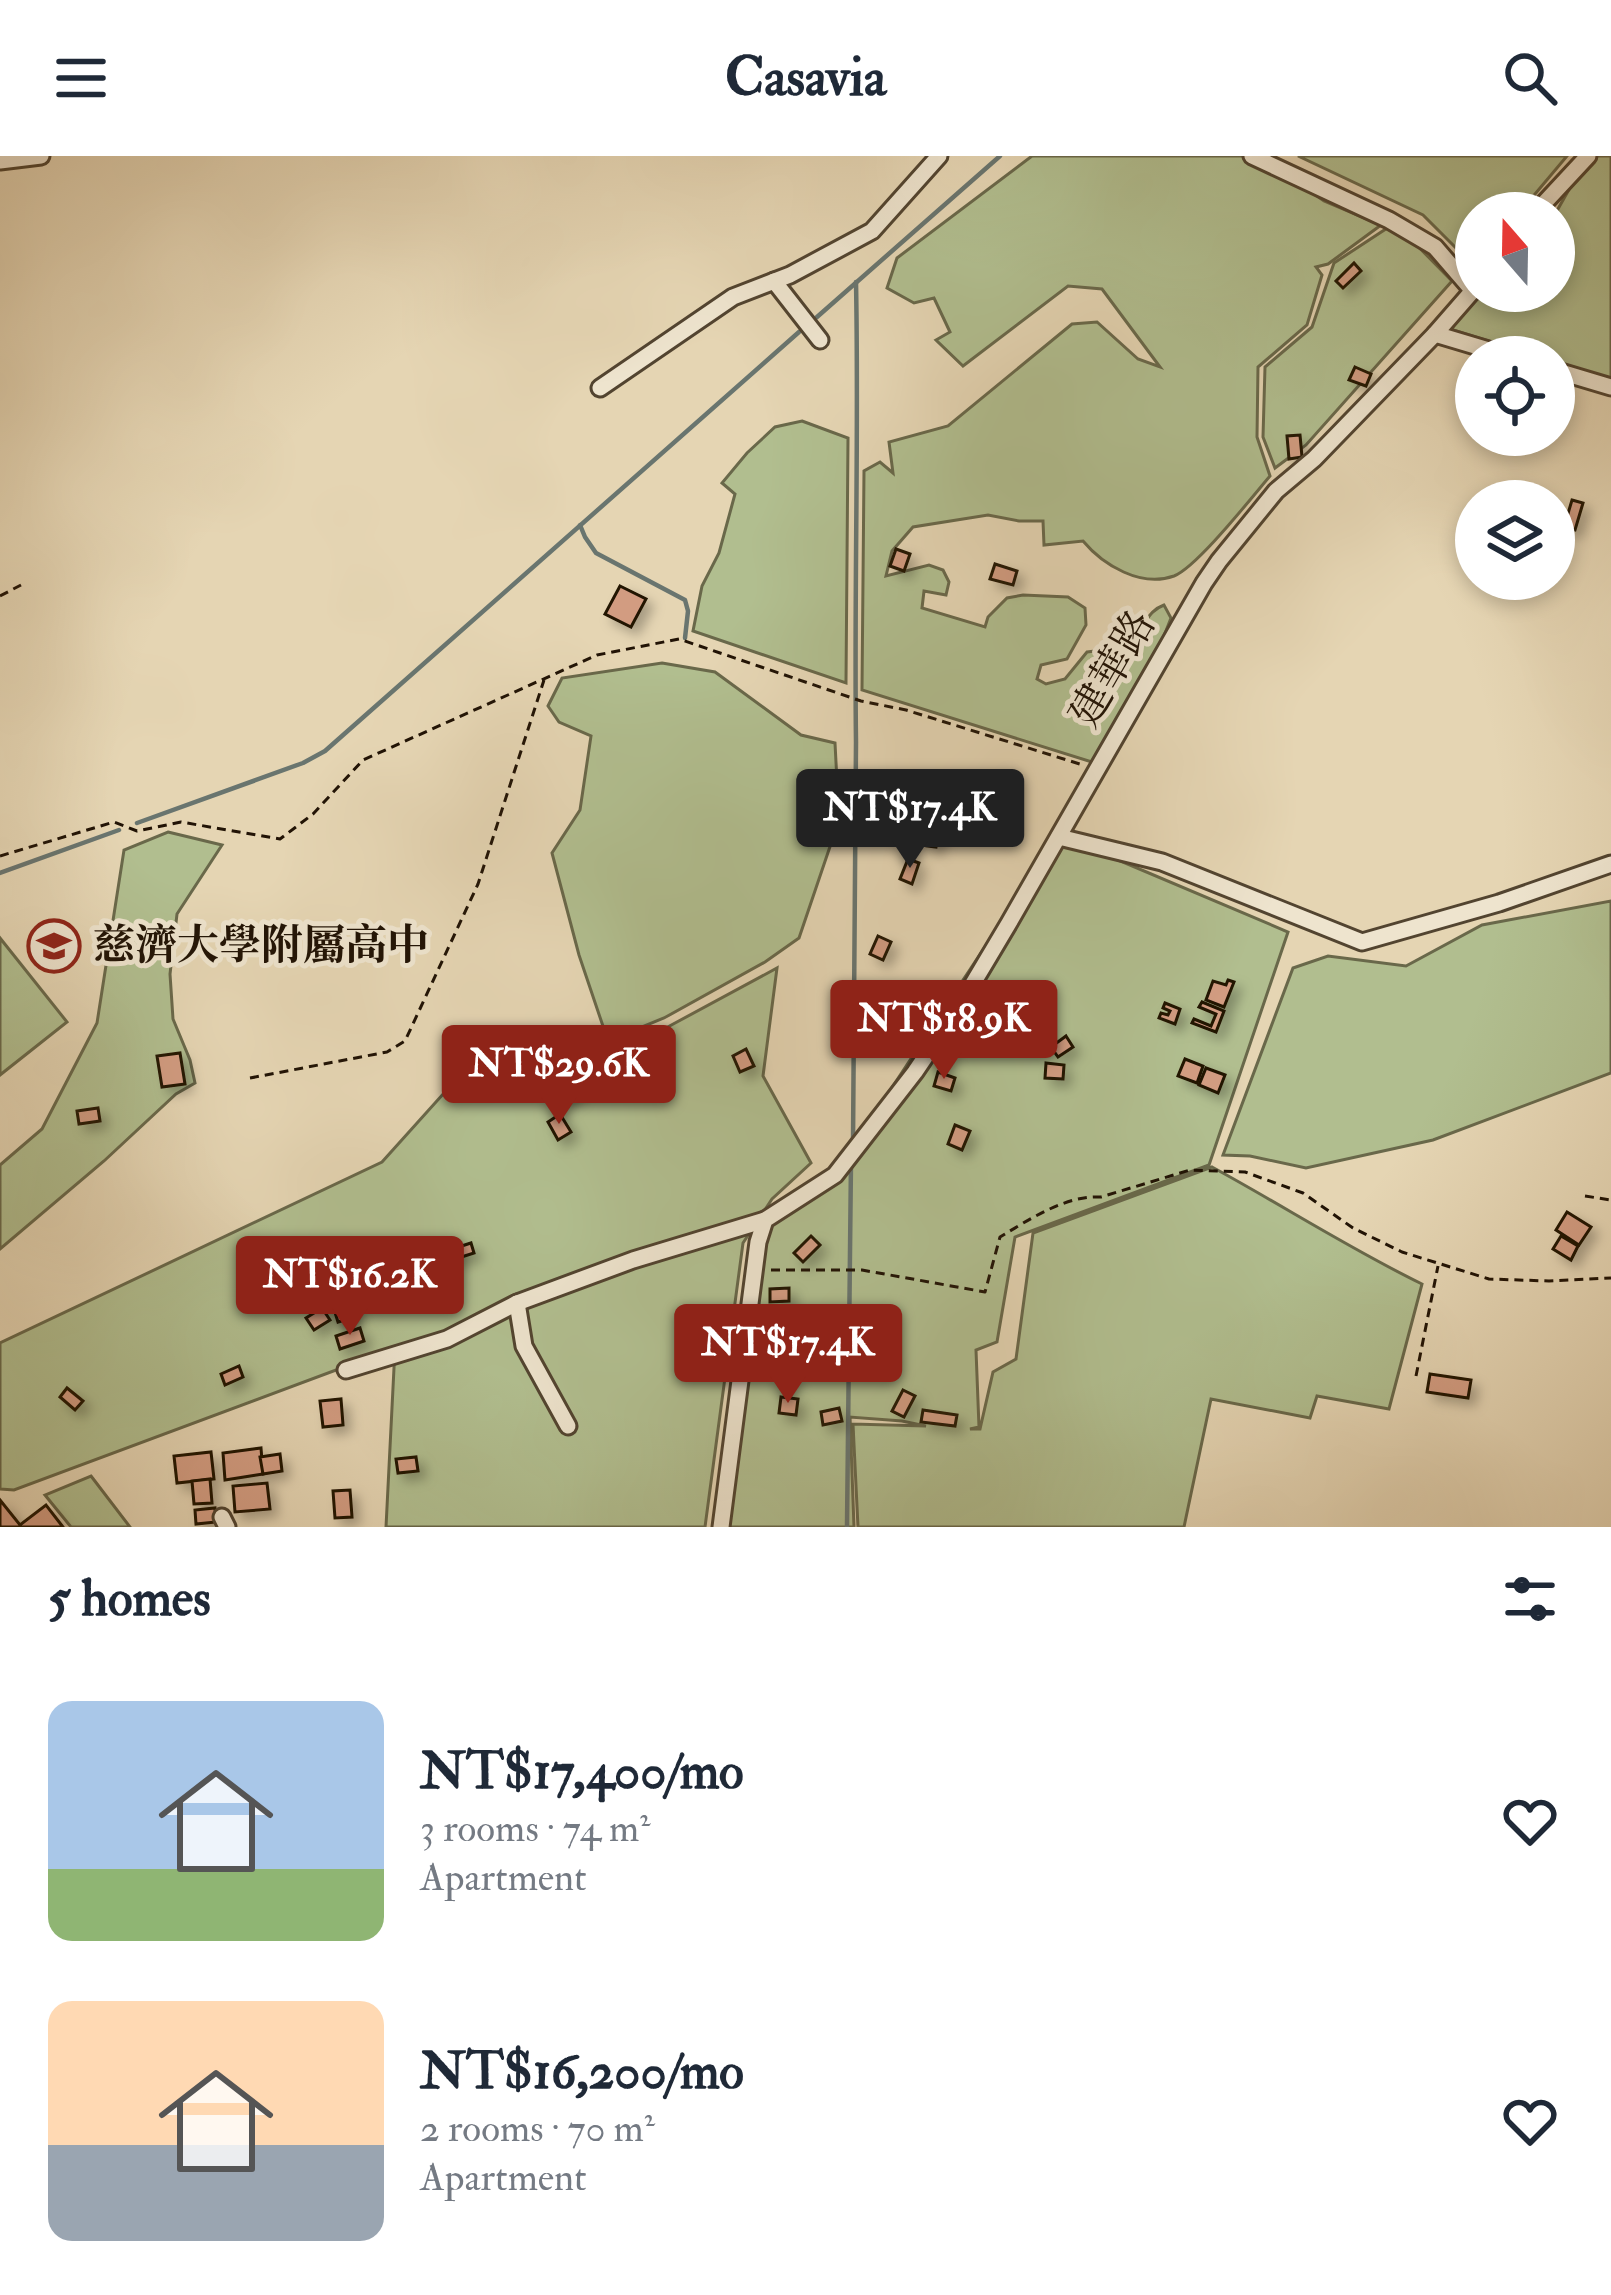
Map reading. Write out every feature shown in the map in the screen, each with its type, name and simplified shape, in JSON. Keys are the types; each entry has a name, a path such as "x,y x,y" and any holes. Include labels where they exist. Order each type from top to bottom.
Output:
{"street":[{"path":"0,161 41,156"},
{"path":"600,388 733,297 872,231 939,156"},
{"path":"1252,156 1389,220 1435,248 1455,269"},
{"path":"1555,192 1588,156"},
{"path":"774,281 820,340"},
{"name":"建華路","path":"346,1370 447,1339 517,1303 633,1260 765,1220 835,1174 959,1007 1220,561 1276,491 1314,459 1455,312"},
{"path":"1436,334 1455,340"},
{"path":"1575,376 1611,387"},
{"path":"1059,837 1162,862 1362,942 1499,903 1611,864"},
{"path":"722,1527 758,1241 765,1220"},
{"path":"517,1303 524,1346 568,1426"}],"path":[{"path":"0,596 21,585"},
{"path":"0,856 114,822 137,831 181,822 280,839 313,814 363,760 598,655 679,639 861,701 906,710 1097,770"},
{"path":"250,1078 387,1052 405,1041 478,884 545,678"},
{"path":"754,1270 857,1270 985,1292 1000,1237 1039,1214 1088,1196 1101,1197 1190,1169 1245,1172 1303,1193 1353,1228 1402,1252 1489,1279 1611,1278"},
{"path":"1585,1196 1611,1201"},
{"path":"1415,1376 1439,1264"}],"green space":[{"path":"1032,156 1244,156 1324,201 1381,225 1328,264 1316,267 1322,275 1307,325 1258,367 1257,437 1270,476 1184,570 1161,579 1136,577 1112,566 1083,541 1044,545 1043,521 988,515 913,527 892,551 886,576 929,565 943,570 949,582 946,595 924,591 922,608 985,627 988,617 1007,598 1068,597 1085,608 1086,625 1067,659 1041,665 1037,679 1046,684 1065,679 1087,652 1130,638 1164,605 1171,618 1160,646 1095,763 862,690 864,471 880,462 893,473 889,442 948,426 1072,324 1097,322 1138,359 1160,367 1102,289 1068,286 963,366 936,340 950,332 934,298 914,303 887,288 897,258"},
{"path":"1298,156 1567,156 1537,192 1455,192 1455,247 1423,215"},
{"path":"1588,156 1611,156 1611,379 1575,368 1575,336 1472,336 1450,329 1455,311 1575,312 1575,192 1568,192"},
{"path":"1395,223 1452,281 1306,445 1275,468 1263,437 1265,367 1312,327 1334,263"},
{"path":"802,421 848,438 846,683 693,631 702,586 719,553 735,494 722,483 775,427"},
{"path":"662,663 715,672 801,735 835,743 839,820 799,938 664,1018 608,1041 552,853 580,810 591,736 559,722 548,706 562,678"},
{"path":"168,832 222,845 177,914 170,974 173,1019 195,1083 176,1094 0,1249 0,1165 42,1129 97,1023 124,850"},
{"path":"1059,835 1288,932 1209,1165 1015,1237 997,1342 976,1350 979,1427 970,1429 980,1429 993,1372 1016,1359 1033,1233 1212,1167 1422,1284 1389,1409 1317,1396 1310,1418 1211,1399 1184,1527 858,1527 853,1424 926,1426 850,1417 854,1527 724,1527 766,1235 776,1218 842,1163"},
{"path":"1611,901 1611,1073 1433,1140 1306,1168 1223,1155 1293,968 1328,956 1406,966 1482,925"},
{"path":"0,938 67,1022 0,1075"},
{"path":"777,968 763,1076 811,1163 772,1199 743,1243 705,1527 386,1527 395,1348 14,1490 0,1489 0,1343 382,1162 453,1083 514,1089 664,1029"},
{"path":"91,1476 130,1527 71,1527 45,1495"}],"building":[{"path":"1354,263 1361,271 1343,288 1336,281"},
{"path":"1355,367 1371,374 1366,386 1349,380"},
{"path":"1300,435 1302,457 1289,459 1287,436"},
{"path":"1575,501 1583,503 1575,530"},
{"path":"896,549 910,554 904,571 890,566"},
{"path":"995,564 1017,571 1013,585 990,579"},
{"path":"620,586 646,599 631,627 605,614"},
{"path":"930,821 940,822 936,847 927,846"},
{"path":"908,859 919,863 912,884 900,879"},
{"path":"878,936 891,942 883,960 870,954"},
{"path":"1228,980 1234,982 1224,1007 1206,1000 1213,981 1226,985"},
{"path":"1202,1002 1224,1011 1216,1032 1192,1023 1194,1019 1211,1026 1216,1014 1199,1007"},
{"path":"1165,1003 1180,1009 1175,1024 1159,1018 1170,1011 1163,1008"},
{"path":"1021,1024 1039,1024 1039,1039 1021,1039"},
{"path":"1066,1036 1073,1047 1058,1057 1051,1047"},
{"path":"746,1049 754,1066 740,1072 733,1056"},
{"path":"180,1053 185,1084 162,1087 157,1056"},
{"path":"1185,1059 1203,1066 1197,1083 1178,1076"},
{"path":"1046,1063 1064,1065 1063,1079 1045,1078"},
{"path":"1206,1068 1225,1075 1218,1093 1199,1085"},
{"path":"938,1072 955,1078 951,1091 934,1086"},
{"path":"570,1079 577,1093 564,1100 557,1086"},
{"path":"98,1108 100,1121 79,1124 77,1111"},
{"path":"560,1114 571,1132 558,1140 548,1122"},
{"path":"955,1125 970,1131 962,1150 948,1144"},
{"path":"1567,1212 1591,1227 1579,1245 1556,1230"},
{"path":"811,1236 820,1245 803,1262 794,1253"},
{"path":"1561,1236 1578,1246 1571,1260 1553,1249"},
{"path":"471,1243 474,1253 452,1260 449,1250"},
{"path":"427,1256 452,1273 441,1289 416,1271"},
{"path":"789,1288 789,1301 770,1302 770,1289"},
{"path":"349,1301 354,1317 338,1322 333,1306"},
{"path":"322,1308 330,1320 314,1330 306,1318"},
{"path":"761,1318 781,1321 778,1340 757,1336"},
{"path":"360,1328 364,1341 340,1349 336,1336"},
{"path":"239,1366 243,1377 225,1385 221,1374"},
{"path":"1430,1374 1471,1380 1468,1398 1427,1392"},
{"path":"67,1388 83,1401 75,1410 60,1397"},
{"path":"903,1390 915,1396 904,1417 892,1411"},
{"path":"781,1397 798,1399 796,1415 779,1413"},
{"path":"341,1399 343,1425 323,1427 320,1401"},
{"path":"839,1408 842,1421 823,1425 821,1412"},
{"path":"923,1410 957,1415 955,1426 921,1422"},
{"path":"261,1448 263,1474 225,1480 223,1453"},
{"path":"211,1452 214,1479 177,1483 174,1456"},
{"path":"280,1454 282,1471 263,1474 260,1457"},
{"path":"416,1457 418,1471 398,1473 396,1459"},
{"path":"210,1479 212,1503 194,1504 192,1481"},
{"path":"267,1483 270,1509 235,1512 233,1486"},
{"path":"350,1490 352,1517 335,1518 333,1491"},
{"path":"0,1500 20,1525 46,1505 63,1527 0,1527"},
{"path":"215,1508 216,1522 196,1524 195,1510"}],"waterway":[{"path":"817,317 1000,156"},
{"path":"853,1143 856,282"},
{"path":"137,823 325,751 799,332"},
{"path":"580,525 596,553 685,600 685,638"},
{"path":"0,873 119,830"},
{"path":"847,1527 851,1161"}],"place":[{"name":"慈濟大學附屬高中","path":"54,946"}]}
